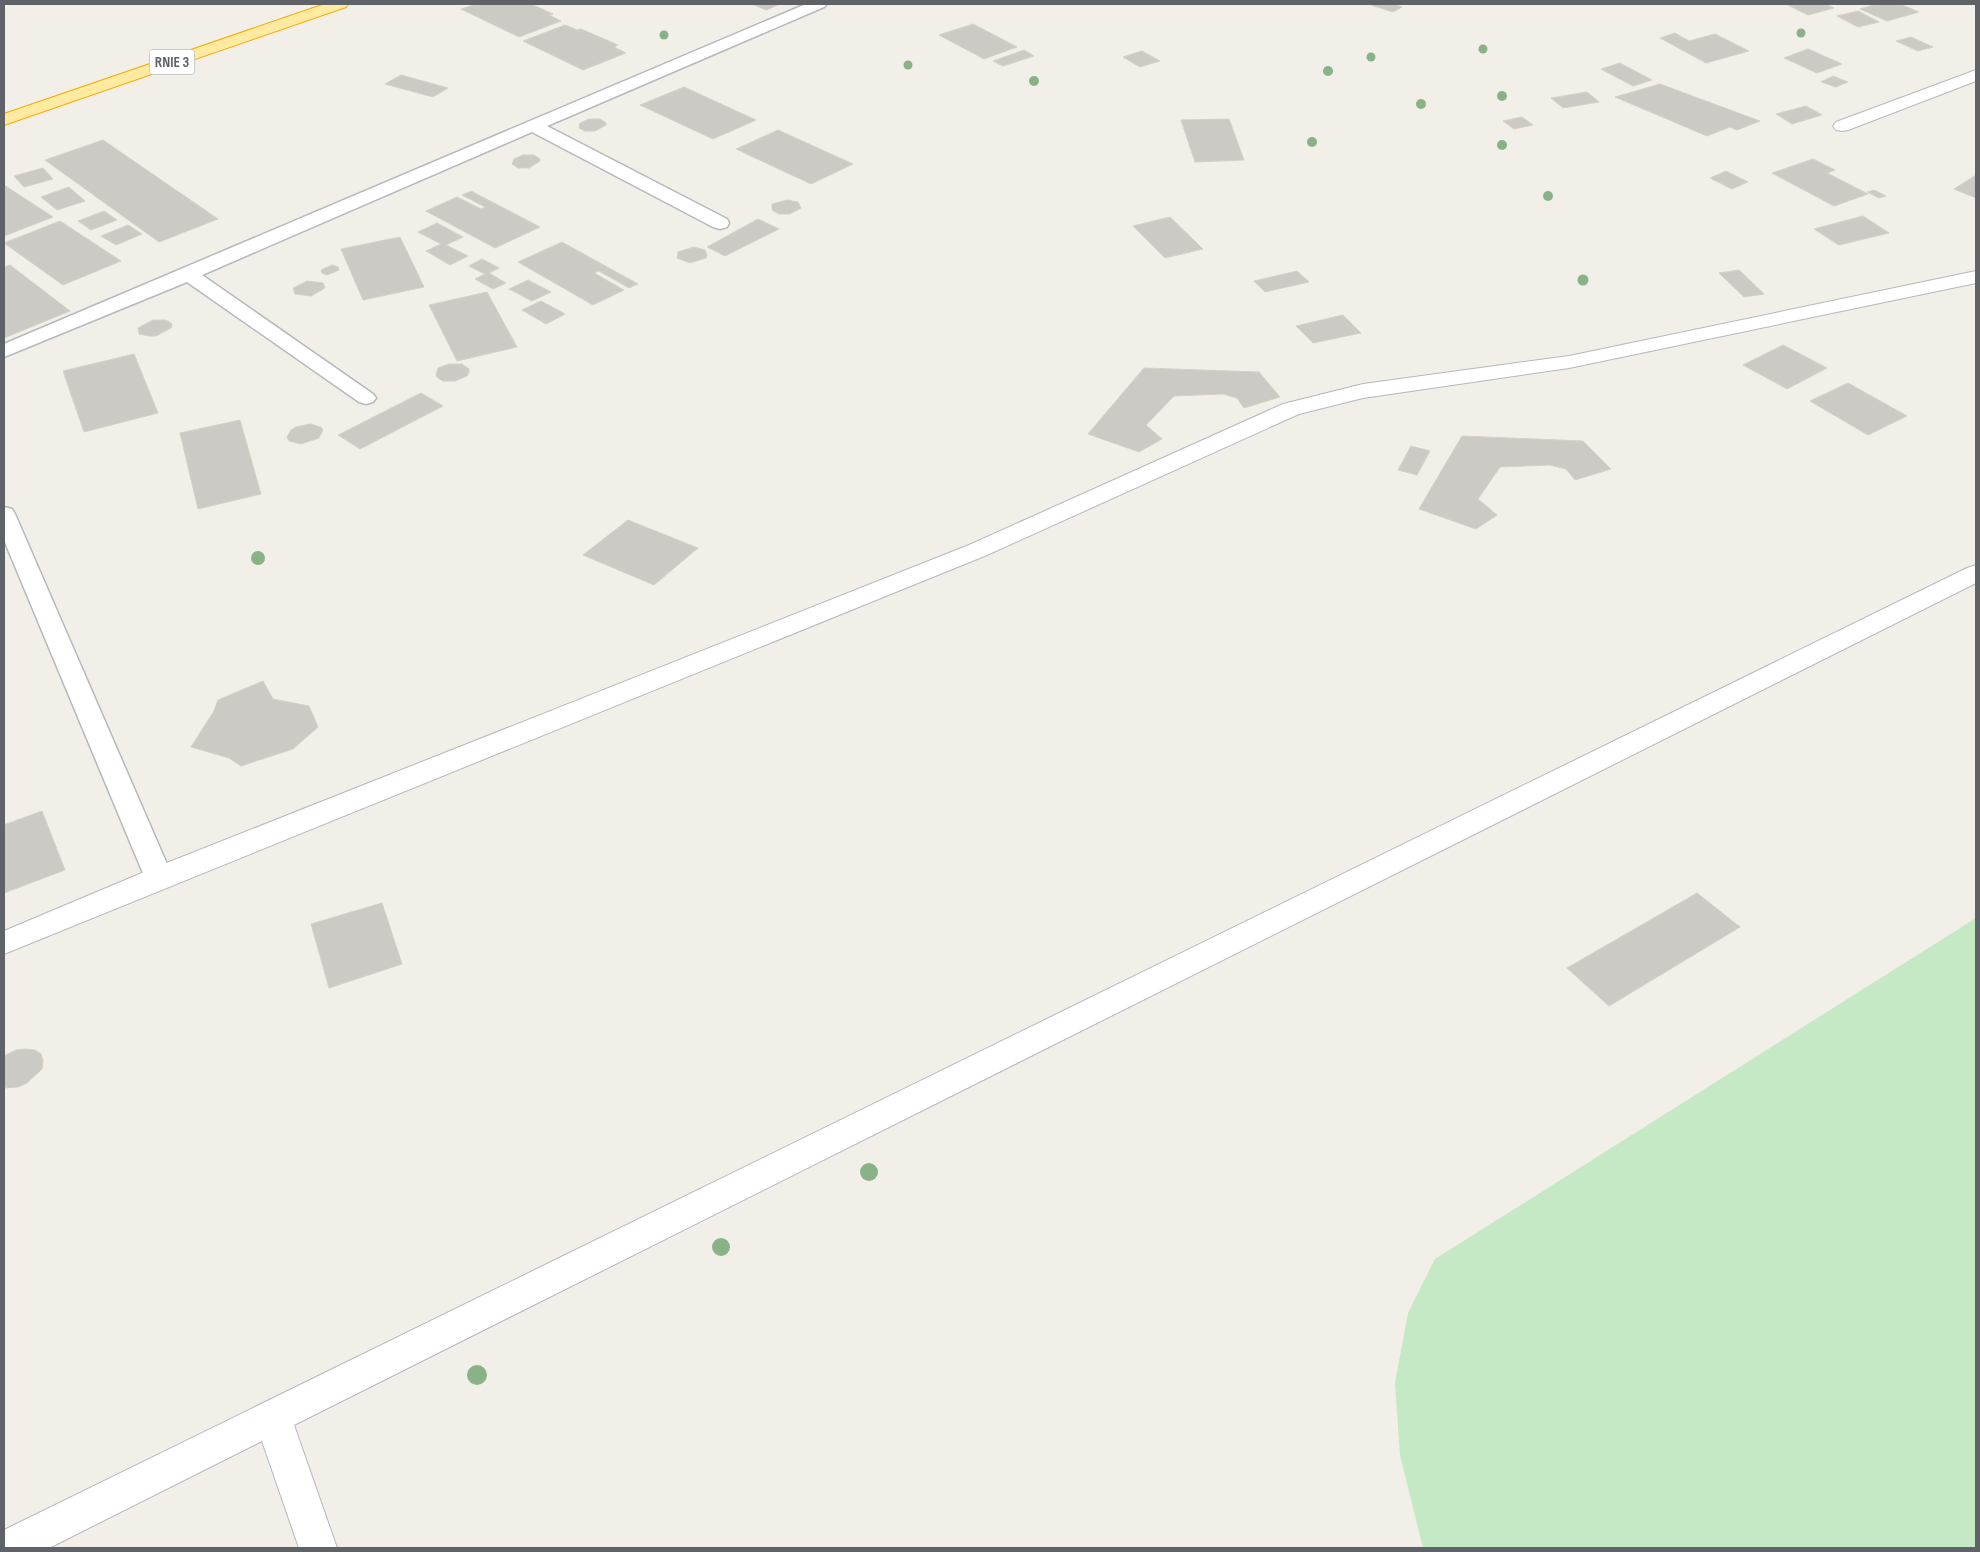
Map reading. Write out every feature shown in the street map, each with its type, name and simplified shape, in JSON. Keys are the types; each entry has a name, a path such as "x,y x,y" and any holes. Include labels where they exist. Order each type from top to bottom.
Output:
{"highway":[{"name":"RNIE 3","path":"4,120 340,4"}],"street":[{"path":"1842,126 1976,75"},
{"path":"4,943 159,878 978,550 1291,409 1363,391 1569,362 1976,277"},
{"path":"9,1548 1976,573"},
{"path":"273,1418 318,1548"}],"lane":[{"path":"4,351 190,275 659,70 819,4"},
{"path":"534,126 720,223"},
{"path":"190,275 366,398"},
{"path":"4,514 159,878"}],"green space":[{"path":"1976,918 1976,1548 1423,1548 1400,1455 1395,1383 1408,1313 1435,1259"}],"building":[{"path":"477,4 531,4 553,14 549,15 561,21 519,37 461,9"},
{"path":"752,4 780,4 766,10"},
{"path":"1392,4 1402,7 1393,12 1371,5"},
{"path":"1786,4 1825,4 1834,8 1808,15"},
{"path":"1877,4 1900,4 1919,12 1887,21 1860,9"},
{"path":"1858,11 1879,22 1858,27 1837,16"},
{"path":"973,24 1017,47 984,59 939,35"},
{"path":"565,25 577,30 581,29 618,45 614,47 626,53 583,70 523,41"},
{"path":"1675,33 1689,41 1715,34 1749,51 1706,63 1660,38"},
{"path":"1911,37 1933,47 1918,51 1896,41"},
{"path":"1808,49 1842,64 1817,73 1784,58"},
{"path":"1024,50 1034,56 1003,66 993,61"},
{"path":"1142,51 1160,61 1140,67 1123,57"},
{"path":"1620,63 1652,80 1633,86 1601,69"},
{"path":"401,75 448,88 433,97 385,84"},
{"path":"1833,76 1848,82 1836,87 1821,82"},
{"path":"1660,84 1760,121 1737,130 1730,127 1707,136 1615,97"},
{"path":"684,87 756,120 713,139 640,105"},
{"path":"1587,92 1599,102 1563,108 1551,98"},
{"path":"1806,106 1822,115 1792,124 1776,114"},
{"path":"1522,117 1533,125 1514,129 1503,121"},
{"path":"589,119 600,119 606,125 595,131 585,131 579,128 580,123"},
{"path":"1229,119 1244,160 1195,162 1181,120"},
{"path":"778,130 853,164 811,184 736,149"},
{"path":"103,140 218,219 159,242 45,160"},
{"path":"523,155 534,155 540,161 529,168 518,168 512,164 514,159"},
{"path":"1813,159 1835,170 1827,173 1868,194 1834,206 1772,173"},
{"path":"43,168 53,179 24,187 14,176"},
{"path":"1726,171 1748,182 1732,189 1710,178"},
{"path":"1976,175 1976,198 1954,189"},
{"path":"4,185 53,217 4,236"},
{"path":"69,187 85,201 57,210 41,197"},
{"path":"1874,190 1886,196 1879,198 1867,192"},
{"path":"471,191 540,227 495,248 426,211 457,197 481,209 485,207 462,195"},
{"path":"787,200 798,202 801,208 790,214 779,214 772,210 772,204"},
{"path":"104,211 117,220 91,230 78,221"},
{"path":"1863,216 1889,233 1839,245 1814,229"},
{"path":"1170,217 1203,249 1165,258 1133,226"},
{"path":"758,219 779,229 725,256 707,247"},
{"path":"60,221 121,261 63,285 4,243"},
{"path":"437,223 463,237 446,245 468,256 450,265 426,251 441,244 418,232"},
{"path":"128,225 142,234 116,245 101,236"},
{"path":"400,237 424,287 363,300 341,249"},
{"path":"562,242 638,284 629,288 599,271 594,273 624,290 593,305 518,262"},
{"path":"694,247 705,250 706,258 690,263 677,258 678,252"},
{"path":"482,259 499,268 489,273 506,283 493,289 475,279 485,274 469,266"},
{"path":"10,265 70,311 4,338 4,267"},
{"path":"332,265 338,267 339,270 327,275 322,273 321,270"},
{"path":"1739,270 1764,294 1744,297 1719,273"},
{"path":"1297,271 1309,282 1265,292 1254,281"},
{"path":"528,280 551,292 532,301 509,289"},
{"path":"307,281 323,283 325,288 311,296 295,294 293,288"},
{"path":"487,292 517,347 457,361 429,305"},
{"path":"541,301 565,314 546,324 522,310"},
{"path":"1343,315 1361,333 1313,343 1296,326"},
{"path":"153,320 166,320 172,324 171,328 156,336 139,334 138,328"},
{"path":"1783,345 1827,368 1787,389 1743,365"},
{"path":"134,354 158,413 84,432 63,371"},
{"path":"449,364 462,364 469,369 467,376 455,381 443,381 438,378 436,375 438,368"},
{"path":"1144,368 1259,372 1280,397 1244,408 1237,398 1223,394 1174,396 1146,425 1162,439 1139,452 1088,434"},
{"path":"1848,383 1907,416 1868,435 1810,401"},
{"path":"421,393 443,406 360,449 338,435"},
{"path":"240,420 261,494 198,509 180,433"},
{"path":"310,424 321,427 323,430 319,438 301,444 289,441 287,437 291,430"},
{"path":"1462,436 1583,441 1611,469 1575,480 1566,469 1550,465 1500,467 1478,499 1497,515 1476,529 1419,509"},
{"path":"1411,446 1430,451 1417,475 1398,470"},
{"path":"628,520 698,548 654,585 583,555"},
{"path":"263,681 273,699 309,706 318,727 293,749 241,766 229,758 191,747 214,711 218,700"},
{"path":"42,811 65,870 4,893 4,825"},
{"path":"1697,893 1740,927 1609,1006 1567,968"},
{"path":"382,903 402,964 329,988 311,924"},
{"path":"16,1050 35,1050 41,1054 43,1061 42,1069 27,1083 18,1087 4,1088 4,1056"}]}
